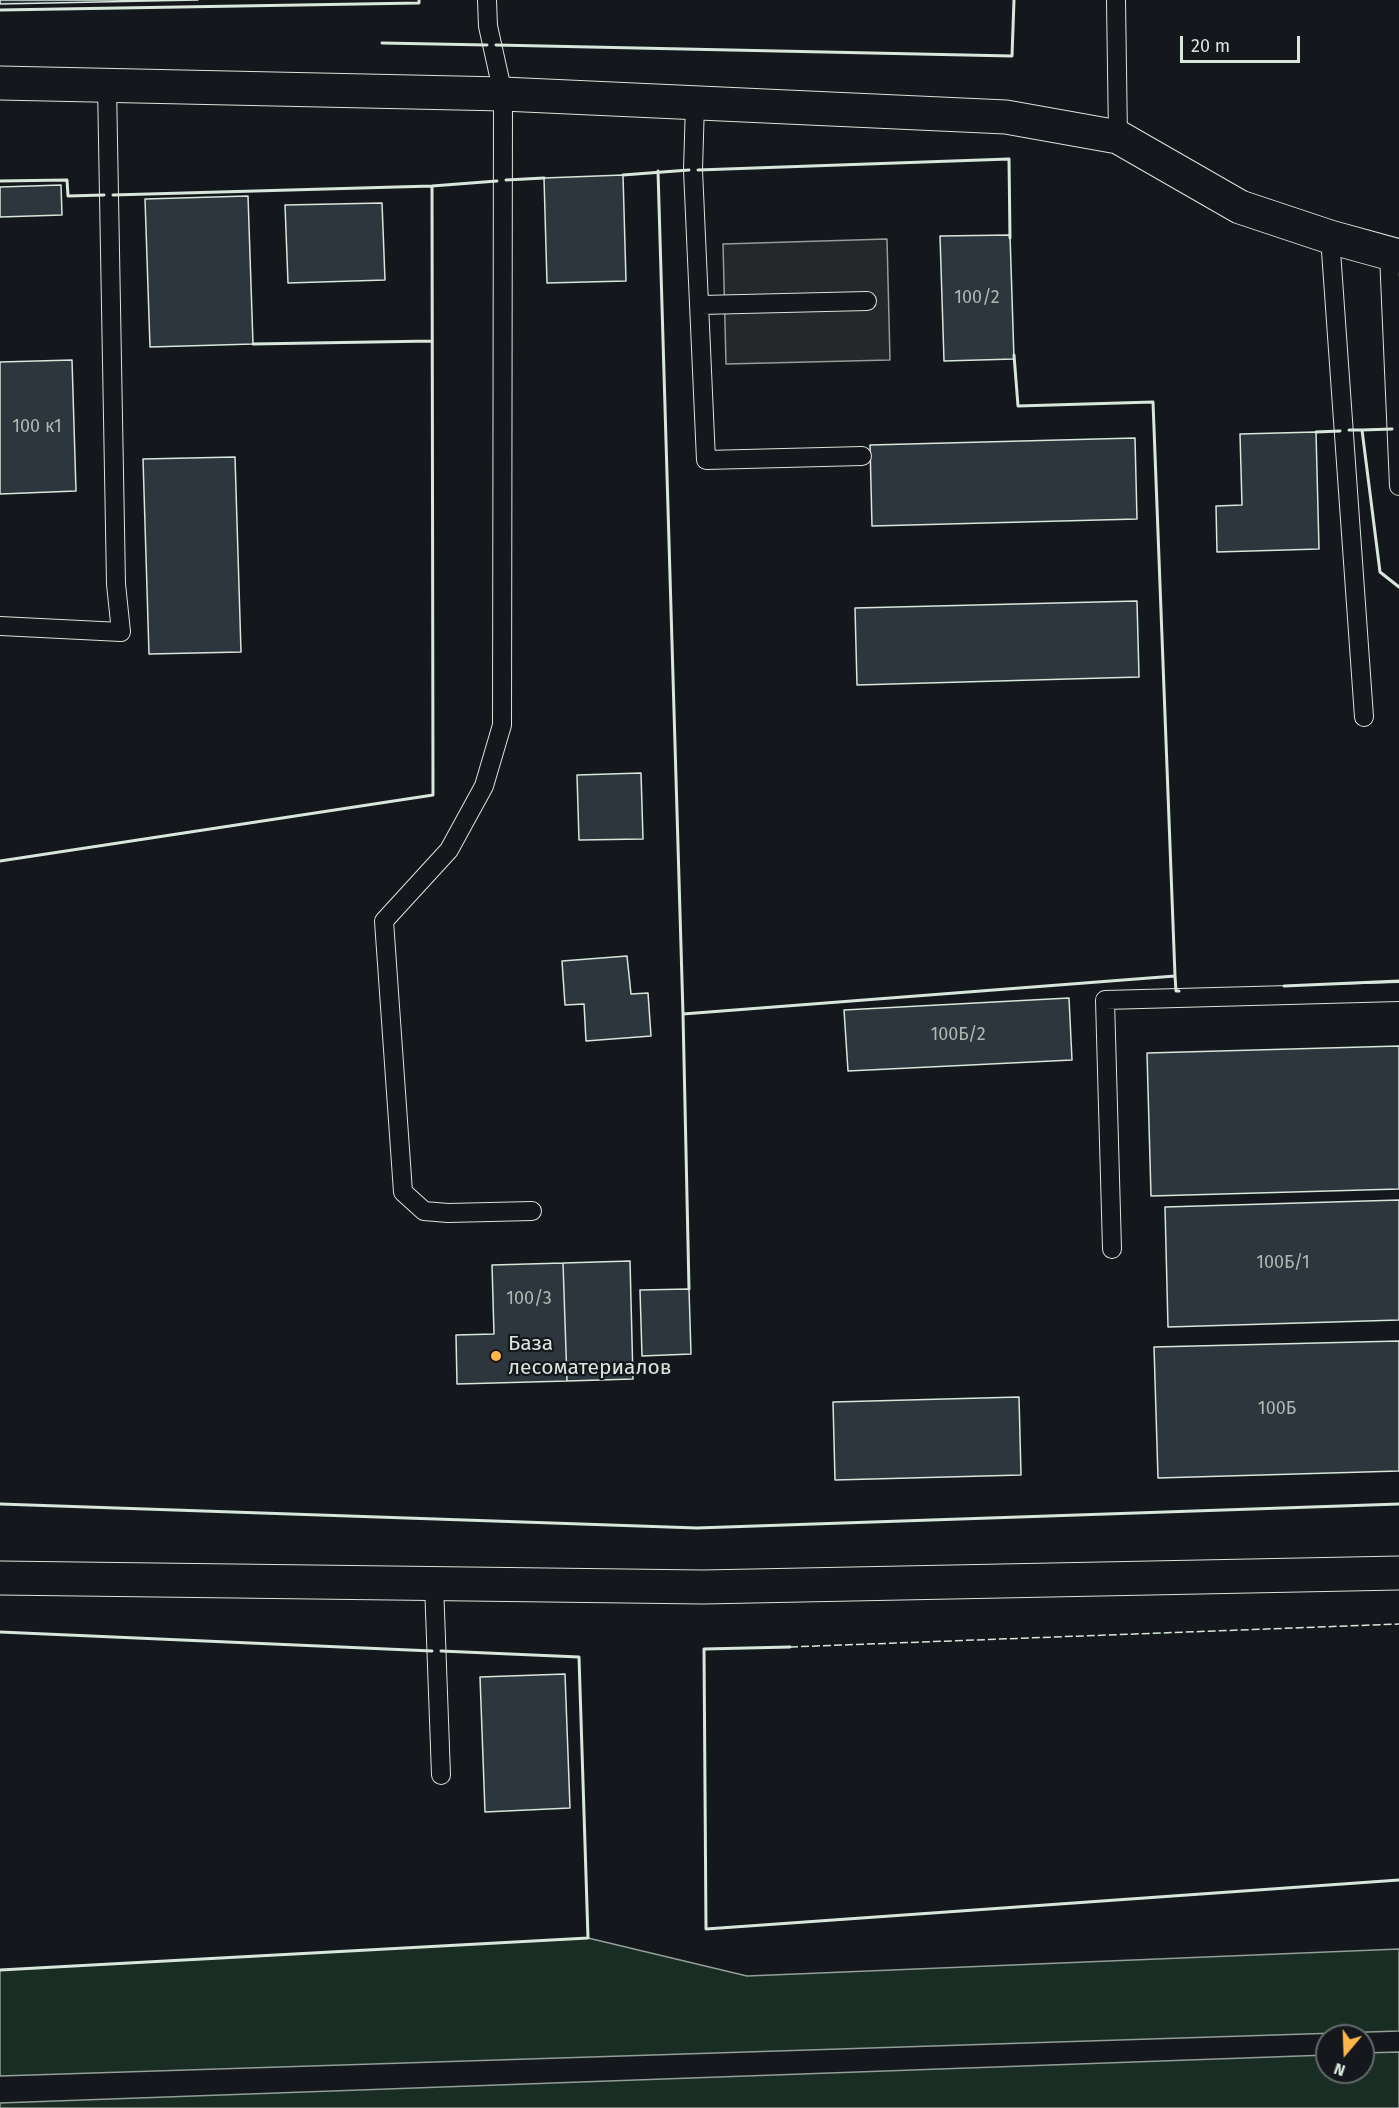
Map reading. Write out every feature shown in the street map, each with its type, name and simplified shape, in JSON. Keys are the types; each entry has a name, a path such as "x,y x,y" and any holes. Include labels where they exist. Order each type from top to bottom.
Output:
{"street":[{"path":"0,83 503,94 1006,117 1118,137 1240,207 1394,256"},
{"path":"0,1578 703,1587 1399,1573"}],"lane":[{"path":"486,0 488,26 503,94 502,725 484,786 449,850 384,921 404,1192 424,1211 448,1213 532,1211"},
{"path":"1116,0 1118,137"},
{"path":"0,626 121,632 116,584 106,85"},
{"path":"695,103 693,170 701,305 706,460 862,456"},
{"path":"1330,237 1364,717"},
{"path":"1394,256 1399,486"},
{"path":"701,305 867,301"},
{"path":"1112,1249 1105,1000 1399,992"},
{"path":"434,1584 441,1776"}],"green space":[{"path":"588,1938 747,1976 1399,1949 1399,2031 1375,2032 1375,2024 1315,2024 1315,2034 0,2076 0,1970"},
{"path":"1399,2052 1399,2108 0,2108 0,2103 1315,2055 1315,2084 1375,2084 1375,2053"}],"shaded area":[{"path":"887,239 890,360 726,364 723,244"}],"building":[{"path":"0,0 198,0 0,4"},
{"path":"623,175 626,281 547,283 544,178"},
{"path":"61,185 62,215 0,217 0,187"},
{"path":"248,196 253,344 150,347 145,199"},
{"path":"382,203 385,280 288,283 285,205"},
{"path":"1010,235 1014,359 944,361 940,236"},
{"path":"72,360 76,491 0,494 0,362"},
{"path":"1316,432 1319,549 1217,552 1216,506 1242,505 1240,434"},
{"path":"1135,438 1137,519 872,526 870,445"},
{"path":"235,457 241,652 149,654 143,459"},
{"path":"1137,601 1139,677 857,685 855,608"},
{"path":"641,773 643,839 579,840 577,775"},
{"path":"627,956 631,994 648,993 651,1036 586,1041 584,1004 565,1005 562,961"},
{"path":"1069,998 1072,1060 848,1071 844,1010"},
{"path":"1399,1046 1399,1189 1151,1196 1147,1053"},
{"path":"1399,1200 1399,1320 1168,1327 1165,1207"},
{"path":"630,1261 633,1379 567,1381 563,1263"},
{"path":"563,1263 567,1381 457,1384 456,1335 494,1334 492,1265"},
{"path":"689,1289 691,1354 642,1356 640,1290"},
{"path":"1399,1341 1399,1471 1158,1478 1154,1347"},
{"path":"1019,1397 1021,1475 835,1480 833,1402"},
{"path":"565,1674 570,1808 485,1812 480,1677"}],"fence":[{"path":"790,1647 1399,1624"}],"wall":[{"path":"0,10 419,3 419,0"},
{"path":"496,45 1012,56 1014,0"},
{"path":"382,43 487,45"},
{"path":"698,170 1009,159 1010,238"},
{"path":"623,175 689,170"},
{"path":"658,171 683,1014 1175,976 1153,402 1018,406 1014,355"},
{"path":"506,180 544,178"},
{"path":"0,181 67,180 68,196 104,195"},
{"path":"113,195 432,186 497,181"},
{"path":"0,861 433,795 432,186"},
{"path":"253,344 432,341"},
{"path":"1362,430 1392,429"},
{"path":"1349,430 1362,430 1380,572 1399,587"},
{"path":"1316,432 1340,431"},
{"path":"1175,976 1176,991 1179,991"},
{"path":"1284,986 1399,981"},
{"path":"683,1014 689,1289"},
{"path":"0,1504 697,1528 1399,1504"},
{"path":"0,1632 432,1651"},
{"path":"790,1647 704,1649 706,1929 1399,1880"},
{"path":"0,1970 588,1938 579,1657 441,1651"}],"place":[{"name":"База лесоматериалов","path":"496,1356"}]}
